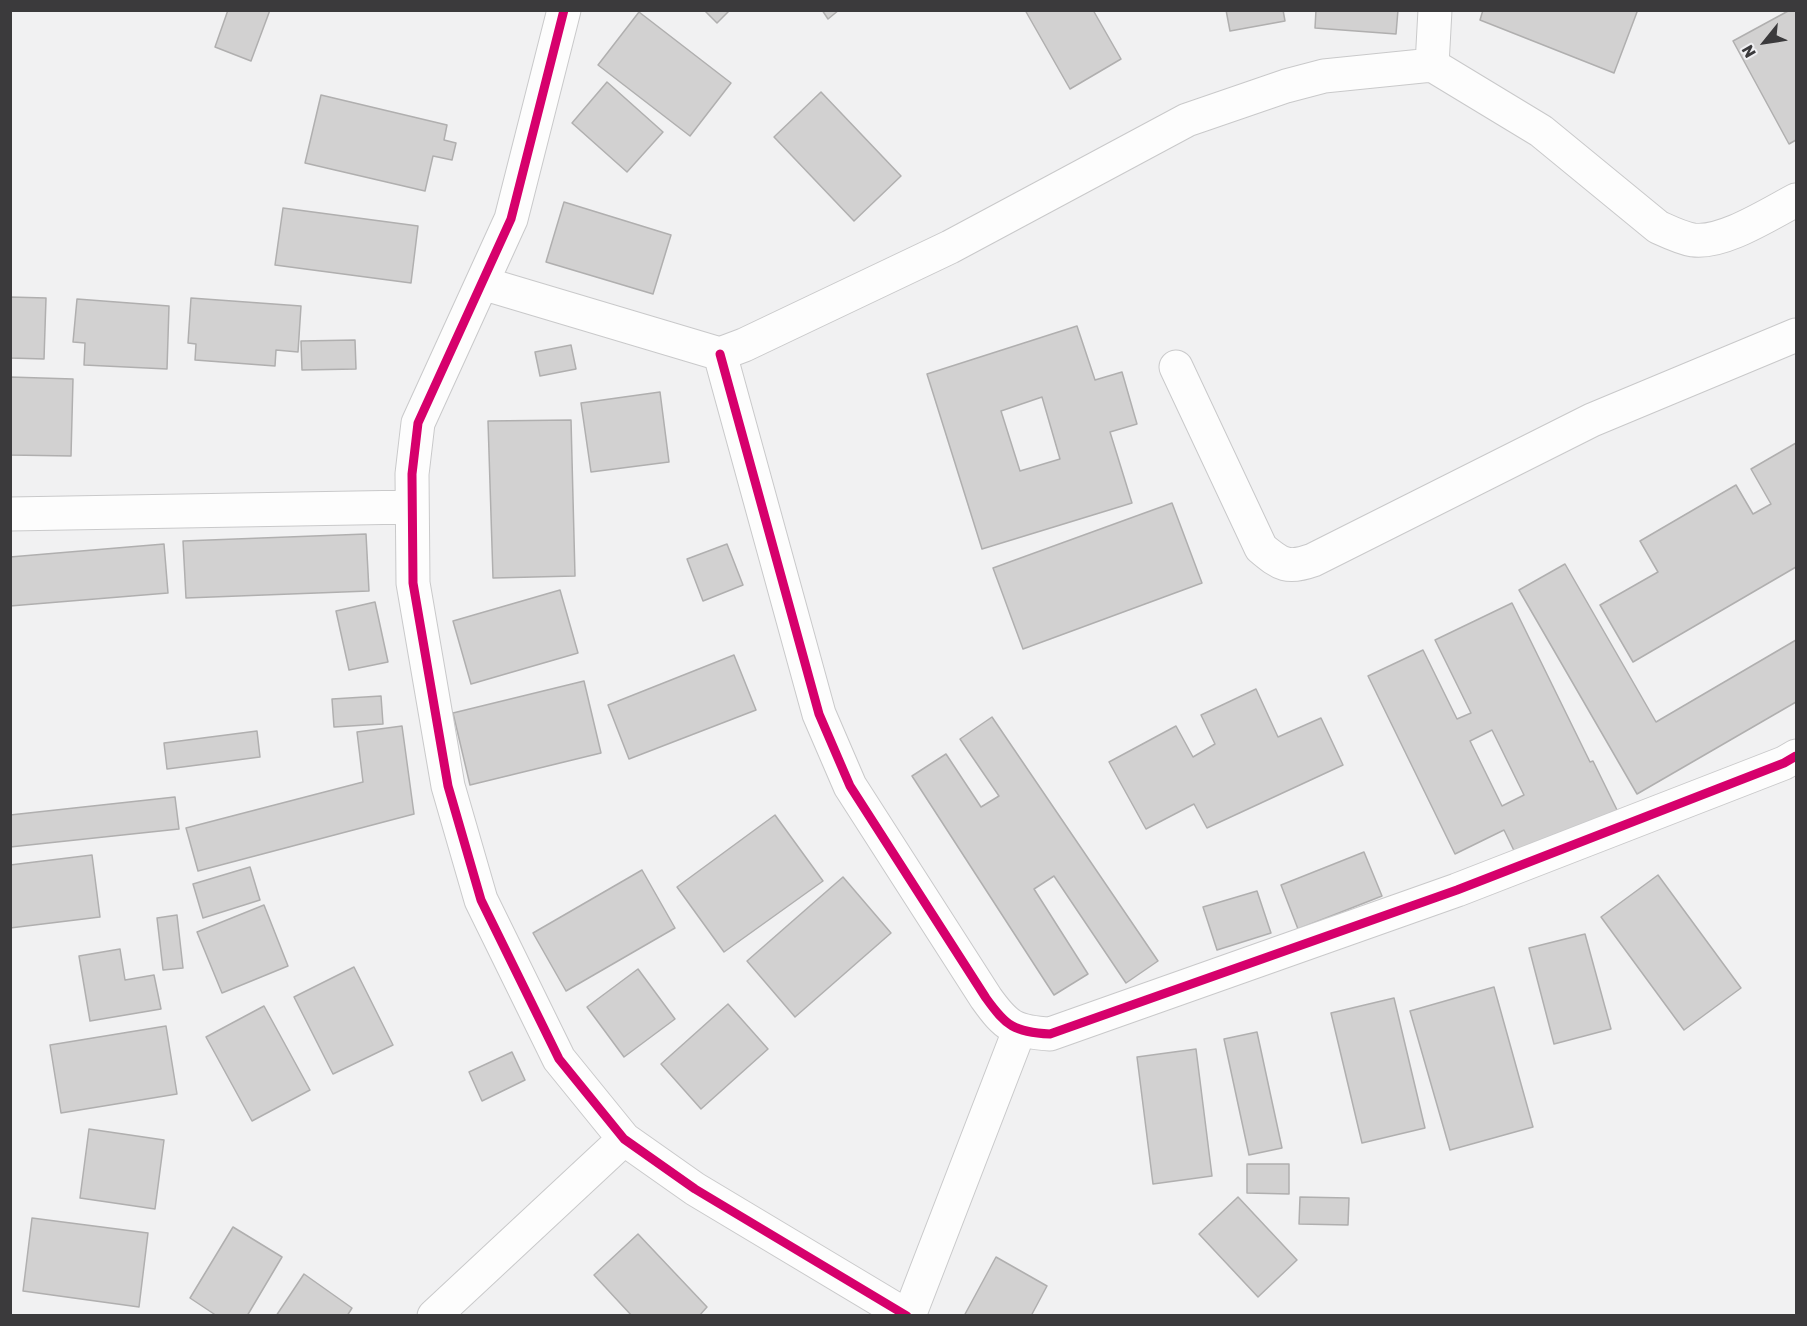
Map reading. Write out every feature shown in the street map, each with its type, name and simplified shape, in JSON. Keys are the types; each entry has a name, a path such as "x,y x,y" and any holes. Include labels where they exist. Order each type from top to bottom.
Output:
{"street":[{"path":"564,10 511,219 418,423 412,474 413,583 448,786 481,900 559,1059 624,1139 695,1189 908,1316 1019,1031"},
{"path":"1432,65 1435,10"},
{"path":"482,283 720,354 744,345 950,247 1188,120 1286,86 1324,76 1432,65 1541,131 1658,227 1674,234 1692,240 1710,240 1729,234 1797,200"},
{"path":"1176,367 1261,548 1274,559 1288,566 1313,560 1592,420 1797,336"},
{"path":"720,354 819,714 850,786 986,998 1000,1018 1019,1031 1050,1034 1072,1027 1457,890 1797,756"},
{"path":"10,514 412,507"},
{"path":"434,1316 624,1139"}],"building":[{"path":"228,10 270,10 251,61 215,47"},
{"path":"704,10 730,10 717,23"},
{"path":"822,10 839,10 828,19"},
{"path":"1025,10 1093,10 1121,59 1070,89"},
{"path":"1226,10 1283,10 1285,21 1230,31"},
{"path":"1316,10 1398,10 1396,34 1315,28"},
{"path":"1483,10 1634,10 1637,12 1614,73 1480,20"},
{"path":"1790,10 1796,10 1796,140 1789,144 1733,41"},
{"path":"639,12 731,83 690,136 598,65"},
{"path":"607,82 663,132 627,172 572,123"},
{"path":"821,92 901,176 854,221 774,137"},
{"path":"321,95 447,125 444,140 456,143 452,160 433,156 425,191 305,163"},
{"path":"564,202 671,235 653,294 546,262"},
{"path":"283,208 418,226 411,283 275,265"},
{"path":"10,297 46,298 44,359 10,358"},
{"path":"191,298 301,306 298,352 276,350 275,366 195,360 196,344 188,343"},
{"path":"77,299 169,306 167,369 84,365 85,343 73,342"},
{"path":"1077,326 1095,380 1122,372 1137,424 1110,432 1132,503 982,549 927,374","holes":["1042,397 1060,459 1020,471 1001,411"]},
{"path":"355,340 356,369 302,370 301,341"},
{"path":"571,345 576,369 540,376 535,352"},
{"path":"10,377 73,379 71,456 10,455"},
{"path":"660,392 669,462 591,472 581,403"},
{"path":"571,420 575,576 493,578 488,421"},
{"path":"1796,443 1796,567 1633,662 1600,605 1658,572 1640,541 1736,485 1753,514 1771,504 1751,469"},
{"path":"1172,503 1202,583 1023,649 993,568"},
{"path":"366,534 369,591 186,598 183,541"},
{"path":"164,544 168,593 10,606 10,557"},
{"path":"727,544 743,585 703,601 687,559"},
{"path":"1565,564 1656,722 1796,640 1796,702 1637,794 1519,590"},
{"path":"560,590 578,653 471,684 453,621"},
{"path":"375,602 388,662 349,670 336,611"},
{"path":"1512,603 1590,762 1593,761 1619,814 1520,863 1504,830 1455,854 1368,676 1423,650 1457,719 1471,713 1435,640","holes":["1492,730 1524,795 1502,806 1470,741"]},
{"path":"734,655 756,710 629,759 608,705"},
{"path":"584,681 601,753 470,785 453,713"},
{"path":"1256,689 1278,737 1321,718 1343,765 1207,828 1194,804 1146,829 1109,762 1176,726 1193,757 1215,744 1201,715"},
{"path":"381,696 383,724 334,727 332,699"},
{"path":"992,717 1158,961 1126,983 1054,876 1034,889 1088,974 1054,995 912,776 946,754 981,807 999,796 960,739"},
{"path":"402,726 414,814 198,871 186,828 363,782 357,732"},
{"path":"257,731 260,757 167,769 164,743"},
{"path":"175,797 179,829 10,847 10,815"},
{"path":"775,815 823,881 724,952 677,887"},
{"path":"1364,852 1382,896 1298,929 1281,885"},
{"path":"92,855 100,917 10,928 10,865"},
{"path":"250,867 260,900 203,918 193,884"},
{"path":"642,870 675,928 566,991 533,933"},
{"path":"1658,875 1741,988 1684,1030 1601,917"},
{"path":"843,877 891,933 795,1017 747,961"},
{"path":"1257,891 1271,933 1217,950 1203,907"},
{"path":"264,905 288,966 222,993 197,932"},
{"path":"177,915 183,968 163,970 157,918"},
{"path":"1585,934 1611,1029 1554,1044 1529,948"},
{"path":"120,949 125,980 154,975 161,1009 90,1021 79,956"},
{"path":"354,967 393,1045 333,1074 294,997"},
{"path":"638,969 675,1019 624,1057 587,1007"},
{"path":"1494,987 1533,1127 1450,1150 1410,1011"},
{"path":"1394,998 1425,1128 1362,1143 1331,1013"},
{"path":"728,1004 768,1049 701,1109 661,1064"},
{"path":"264,1006 310,1090 252,1121 206,1037"},
{"path":"166,1026 177,1094 61,1113 50,1045"},
{"path":"1257,1032 1282,1148 1249,1155 1224,1039"},
{"path":"1196,1049 1212,1176 1153,1184 1137,1057"},
{"path":"512,1052 525,1080 482,1101 469,1072"},
{"path":"89,1129 164,1140 155,1209 80,1198"},
{"path":"1247,1164 1289,1164 1289,1194 1247,1193"},
{"path":"1238,1197 1297,1260 1258,1297 1199,1234"},
{"path":"1300,1197 1349,1198 1348,1225 1299,1224"},
{"path":"32,1218 148,1233 139,1307 23,1291"},
{"path":"233,1227 282,1257 247,1316 217,1316 190,1298"},
{"path":"638,1234 707,1307 699,1316 632,1316 594,1275"},
{"path":"996,1257 1047,1286 1031,1316 964,1316"},
{"path":"304,1274 352,1308 347,1316 276,1316"}],"cycle path":[{"path":"564,10 511,219 418,423 412,474 413,583 448,786 481,900 559,1059 624,1139 695,1189 907,1316"},
{"path":"720,354 819,714 850,786 986,998 999,1015 1019,1029 1050,1034 1457,890 1784,763 1796,756"}]}
